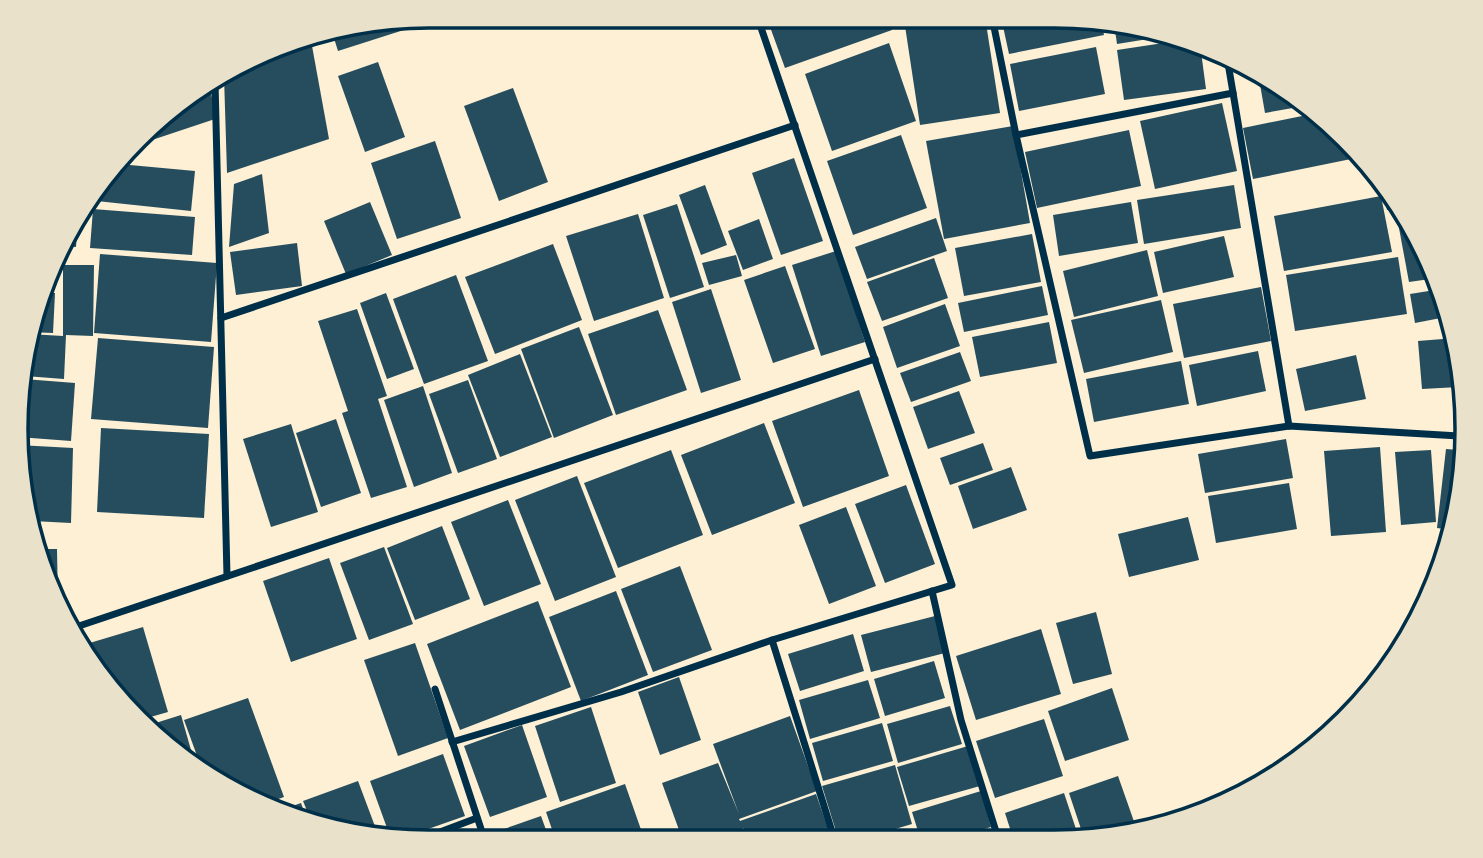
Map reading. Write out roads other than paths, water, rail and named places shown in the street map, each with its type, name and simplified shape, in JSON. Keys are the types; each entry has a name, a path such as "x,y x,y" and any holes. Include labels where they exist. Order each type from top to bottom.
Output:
{"street":[{"path":"452,742 621,692 772,640 952,585 761,28"},
{"path":"994,28 1016,135 1090,456 1289,426 1455,436"},
{"path":"1229,68 1289,426"},
{"path":"215,90 227,576"},
{"path":"1016,135 1233,93"},
{"path":"221,318 795,125"},
{"path":"80,625 875,359"},
{"path":"932,591 961,720 996,830"},
{"path":"772,640 832,830"},
{"path":"435,689 481,830"},
{"path":"445,830 477,818"}]}
